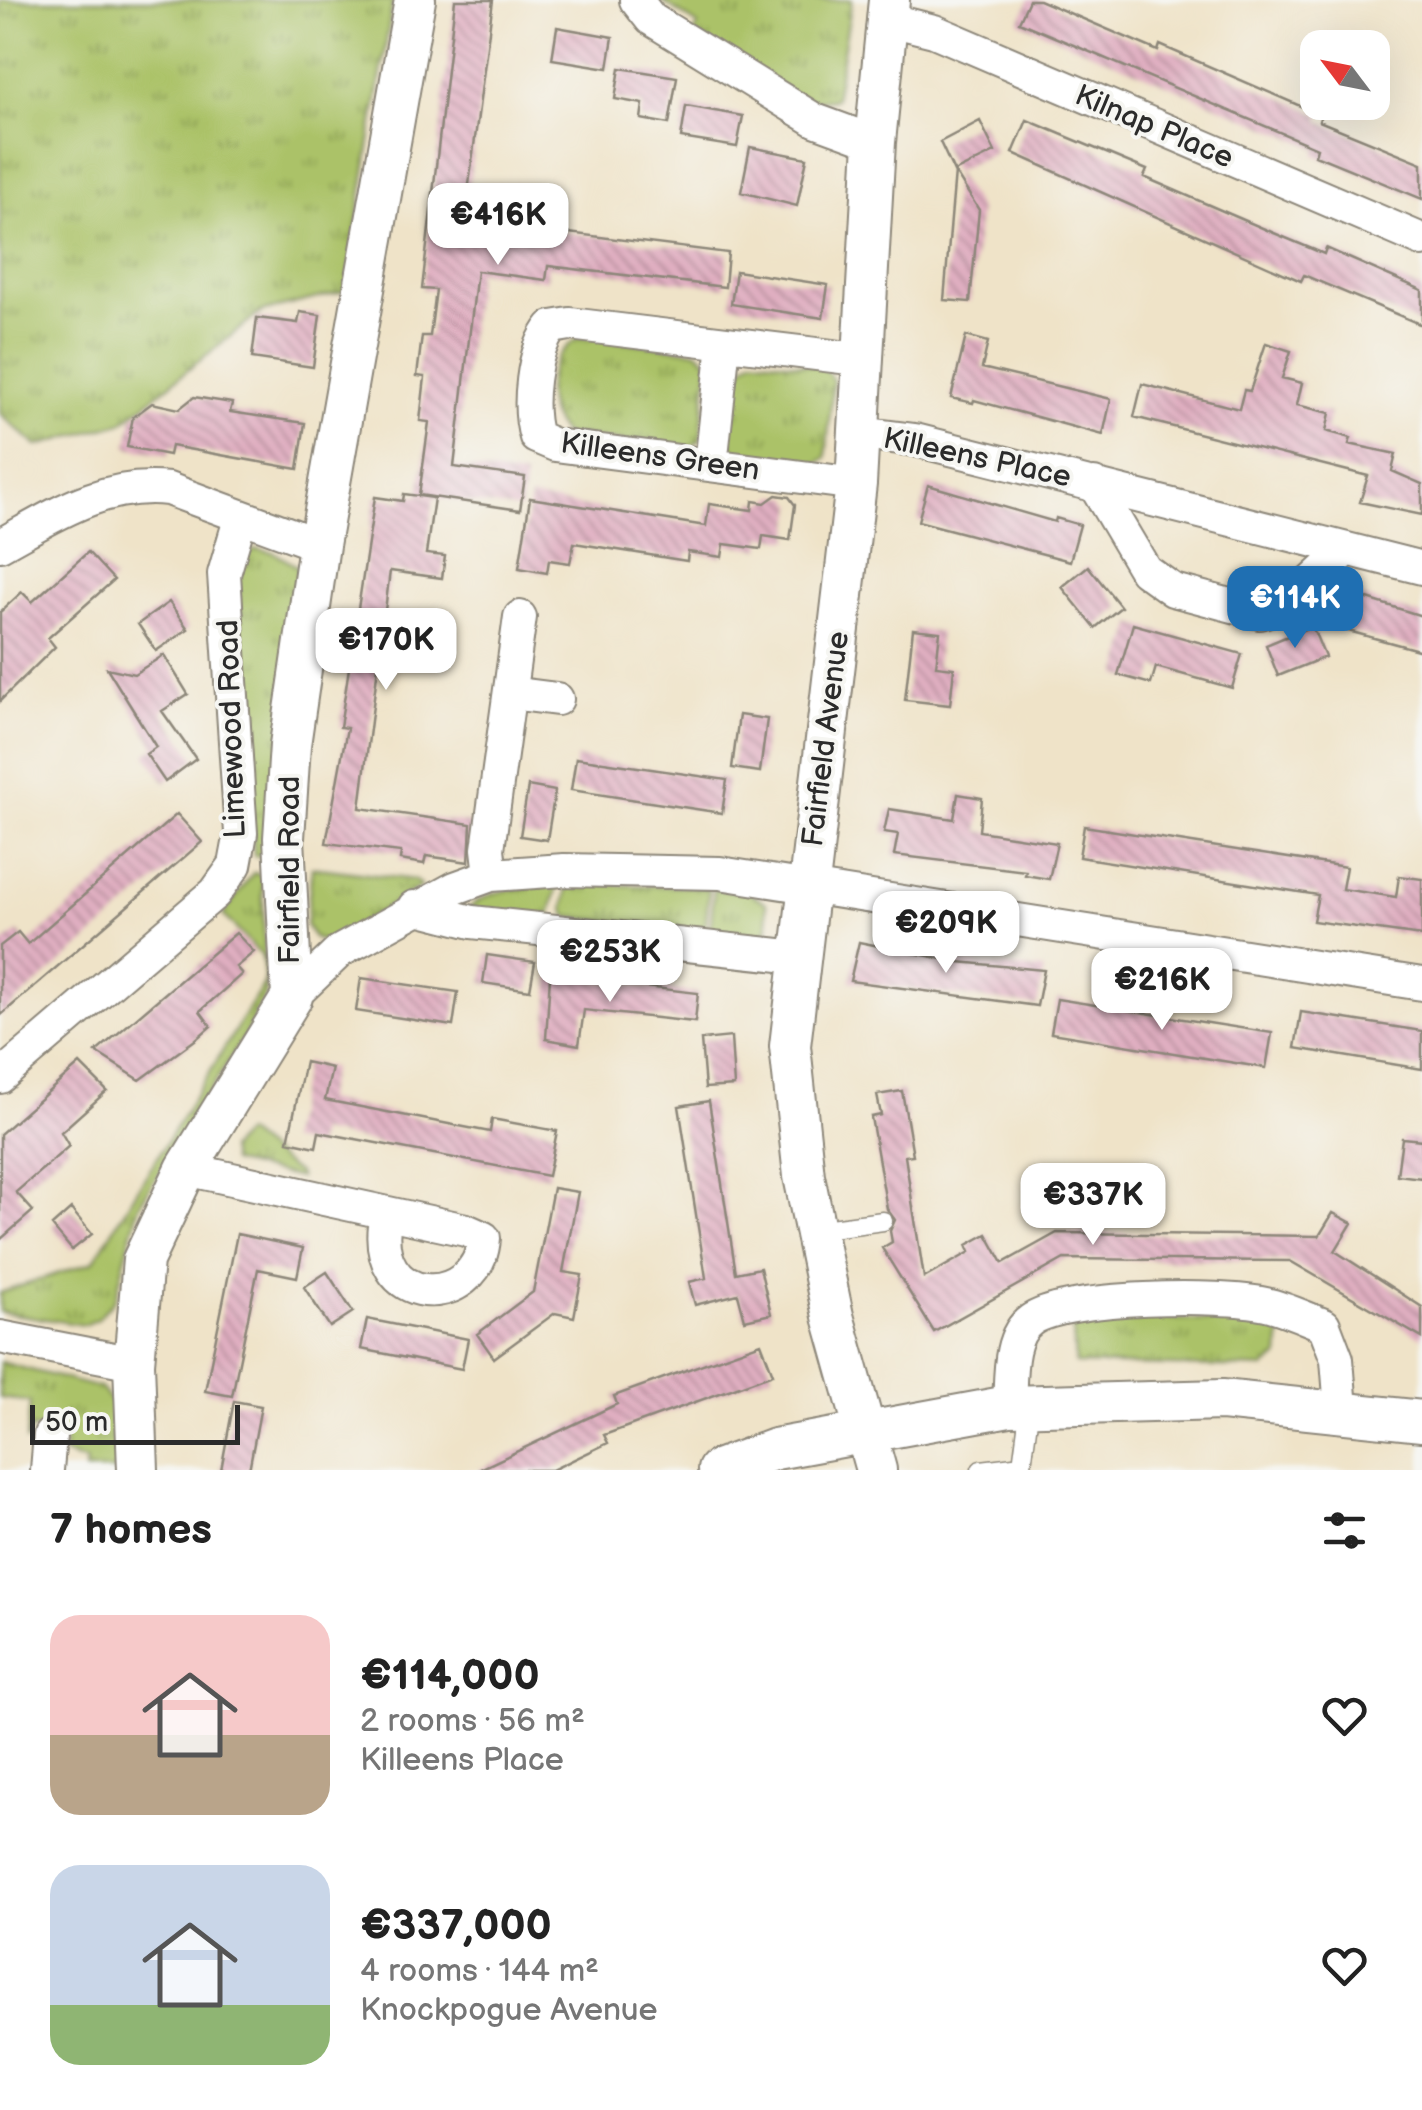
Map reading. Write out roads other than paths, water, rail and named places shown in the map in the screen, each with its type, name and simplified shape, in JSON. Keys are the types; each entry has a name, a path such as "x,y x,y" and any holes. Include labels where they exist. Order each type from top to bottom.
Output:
{"street":[{"name":"Fairfield Road","path":"138,1470 134,1363 143,1260 186,1168 292,998 286,808 319,545 414,0"},
{"path":"636,0 650,19 815,120 875,142"},
{"name":"Fairfield Avenue","path":"871,1452 804,1176 790,1046 856,484 866,360 875,142 887,9"},
{"name":"Kilnap Place","path":"887,9 1422,240"},
{"name":"Killeens Green","path":"856,484 555,445 536,437 530,416 542,339 552,326 570,324 866,360"},
{"path":"710,465 724,342"},
{"name":"Killeens Place","path":"860,433 915,440 1422,568"},
{"name":"Killeens Place","path":"1094,484 1145,570 1173,590 1260,613 1290,602 1346,550"},
{"path":"0,545 71,506 123,488 168,489 240,519 319,545"},
{"name":"Limewood Road","path":"0,1077 215,892 235,865 241,834 224,569 240,519"},
{"path":"491,875 488,850 520,617"},
{"path":"510,694 557,699"},
{"path":"292,998 340,951 414,907 491,875 639,869 720,873 1422,984"},
{"path":"414,907 472,922 798,957"},
{"path":"186,1168 386,1212"},
{"path":"1020,1405 1014,1342 1030,1320 1060,1309 1165,1298 1266,1304 1324,1326 1337,1360 1342,1409"},
{"path":"0,1338 134,1363"},
{"path":"718,1470 776,1449 871,1452 1020,1405 1222,1400 1342,1409 1422,1421"},
{"path":"47,1470 50,1435"}],"lane":[{"path":"815,1230 884,1221"},
{"path":"980,1470 1022,1465 1020,1405"}]}
